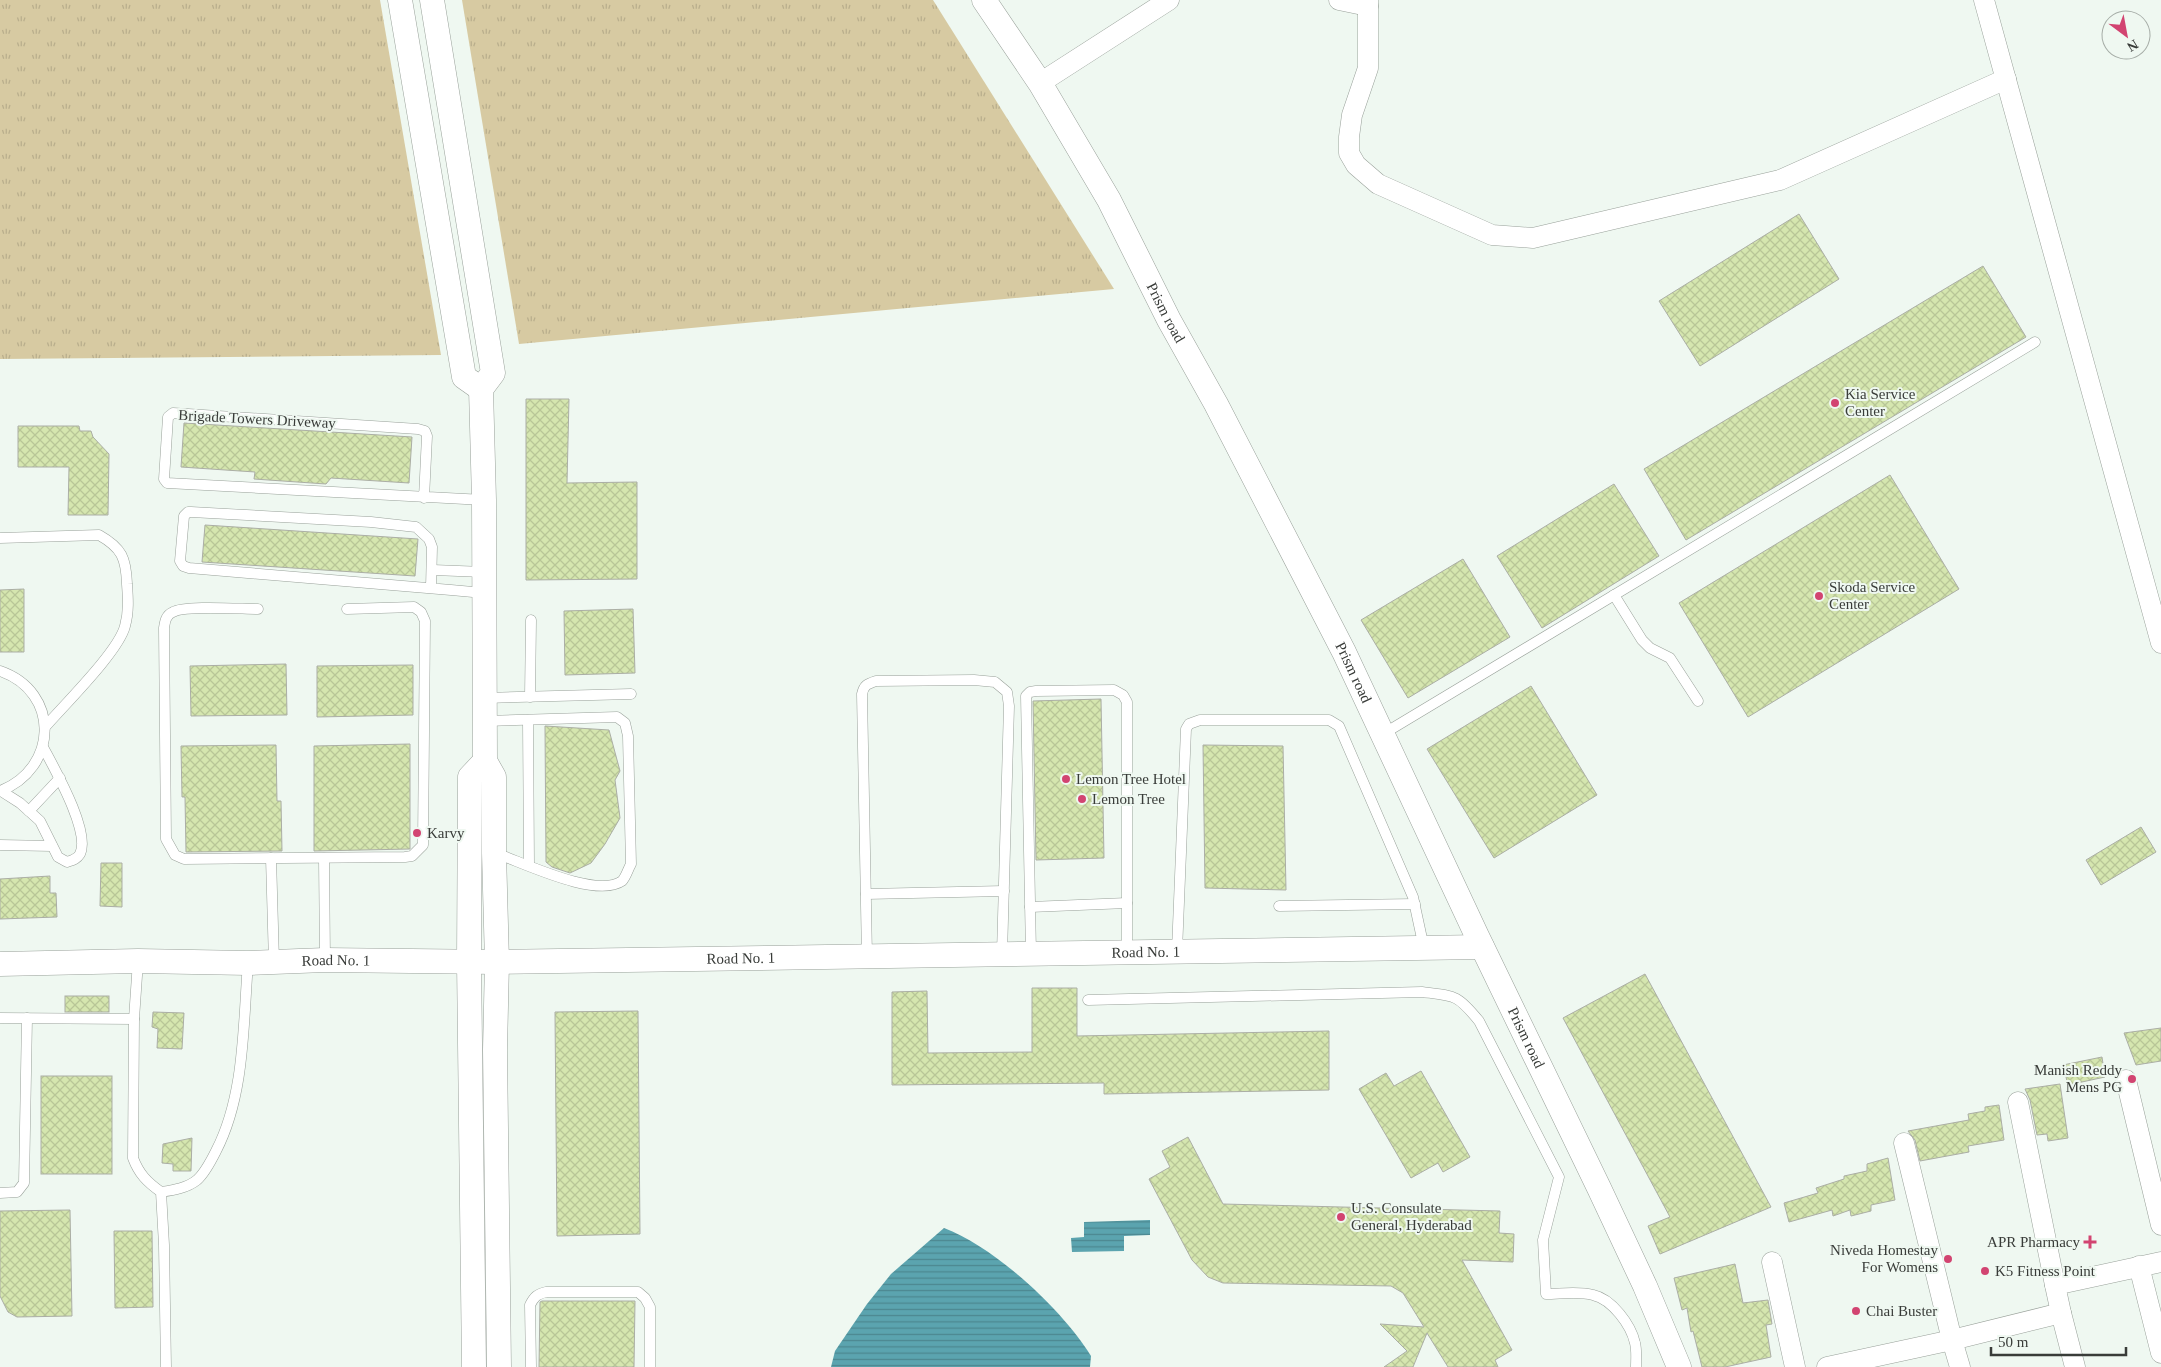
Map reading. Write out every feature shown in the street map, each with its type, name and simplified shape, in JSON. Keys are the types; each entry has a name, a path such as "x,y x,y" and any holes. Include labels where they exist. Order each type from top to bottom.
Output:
{"street":[{"path":"400,0 464,377 481,388"},
{"path":"432,0 494,373 481,388 485,582 485,761 494,777 499,1367"},
{"name":"Prism road","path":"984,0 1040,83 1109,200 1169,320 1216,404 1335,634 1482,947 1645,1286 1679,1367"},
{"path":"1040,83 1169,0"},
{"path":"1339,0 1368,3 1368,68 1352,116 1349,153 1356,166 1378,184 1492,235 1533,238 1780,180 2006,79"},
{"path":"1984,0 2161,643"},
{"path":"474,1367 469,962 470,778 485,761"},
{"name":"Road No. 1","path":"0,964 138,961 248,963 325,960 497,962 1482,947"},
{"path":"2126,1080 2161,1226"},
{"path":"2018,1102 2061,1313 2075,1367"},
{"path":"1904,1143 1960,1367"},
{"path":"1772,1262 1795,1367"},
{"path":"2055,1285 2161,1262"},
{"path":"2139,1266 2161,1353"},
{"path":"1827,1367 1952,1340 2061,1313"}],"lane":[{"path":"1383,734 2035,342"},
{"name":"Brigade Towers Driveway","path":"424,498 427,436 425,432 418,429 173,413 168,417 164,479 167,483 424,498 484,500"},
{"path":"431,588 433,570 432,547 428,539 416,527 371,522 191,512 186,514 182,521 180,561 183,566 431,588 485,582"},
{"path":"0,538 99,536 113,543 127,564 128,608 125,627 116,645 45,727"},
{"path":"433,570 485,582"},
{"path":"1614,595 1642,640 1650,648 1670,658 1698,701"},
{"path":"258,609 186,609 173,611 166,618 164,638 166,838 175,855 184,859 412,856 422,845 425,620 421,612 414,608 347,610"},
{"path":"530,697 531,620"},
{"path":"0,671 13,675 29,688 40,706 45,727 43,748 34,766 20,782 1,791 40,821 58,857 67,862 76,859 81,853 81,834 60,778 43,748"},
{"path":"867,957 862,694 863,687 868,683 876,681 974,680 995,682 1007,692 1009,706 1002,954"},
{"path":"1031,953 1026,696 1030,692 1036,691 1114,690 1123,695 1126,702 1127,951"},
{"path":"485,698 631,694"},
{"path":"485,721 617,717 625,723 628,736 630,864 624,880 614,885 573,883 494,852"},
{"path":"528,720 529,865"},
{"path":"1178,951 1186,729 1196,720 1329,720 1339,726 1415,904 1424,948"},
{"path":"29,811 60,778"},
{"path":"0,845 52,846"},
{"path":"271,858 274,962"},
{"path":"324,858 325,960"},
{"path":"866,894 1004,891"},
{"path":"1030,907 1127,904"},
{"path":"1279,906 1415,904"},
{"path":"138,961 134,1019 133,1158 138,1171 161,1192 166,1367"},
{"path":"161,1192 184,1187 198,1179 211,1162 225,1135 238,1086 248,963"},
{"path":"1088,1000 1422,992 1454,996 1466,1004 1480,1021 1559,1177 1543,1240 1546,1294 1594,1295 1605,1301 1623,1318 1630,1330 1635,1344 1636,1367"},
{"path":"0,1018 134,1019"},
{"path":"0,1194 17,1192 24,1183 27,1018"},
{"path":"531,1367 530,1305 538,1294 546,1292 638,1292 649,1302 650,1367"}],"green space":[{"path":"0,0 380,0 441,355 0,359"},
{"path":"462,0 933,0 1114,289 519,344"}],"water":[{"path":"1150,1220 1150,1235 1124,1236 1124,1251 1072,1252 1071,1238 1084,1237 1084,1222"},
{"path":"944,1228 964,1237 985,1250 1006,1265 1045,1300 1063,1319 1091,1356 1090,1367 831,1367 835,1351 867,1304 891,1274"}],"building":[{"path":"1799,214 1839,279 1700,366 1659,301"},
{"name":"Kia Service Center","path":"1983,266 2026,337 1686,540 1644,469"},
{"path":"526,399 569,399 567,483 637,482 637,579 526,580"},
{"path":"184,423 412,437 409,483 331,478 326,484 254,479 255,472 181,467"},
{"path":"18,426 79,426 80,431 91,431 93,437 109,454 108,515 68,515 69,467 18,467"},
{"name":"Skoda Service Center","path":"1890,475 1959,589 1748,717 1679,603"},
{"path":"1614,484 1659,556 1542,628 1497,556"},
{"path":"205,525 418,539 415,576 202,562"},
{"path":"1463,559 1510,637 1408,698 1361,620"},
{"path":"24,589 24,652 0,652 0,590"},
{"path":"633,609 635,673 565,675 564,611"},
{"path":"286,664 287,715 191,716 190,666"},
{"path":"413,665 413,715 317,717 317,666"},
{"path":"1531,686 1597,795 1494,858 1427,749"},
{"name":"Lemon Tree Hotel","path":"1101,699 1104,858 1036,860 1033,701"},
{"path":"545,726 609,730 620,771 615,780 620,818 591,863 570,873 552,867 546,862"},
{"path":"410,744 410,849 314,851 314,746"},
{"path":"276,745 277,801 281,801 282,851 186,852 185,797 182,797 181,746"},
{"path":"1203,745 1283,746 1286,890 1205,888"},
{"path":"2141,827 2156,852 2101,885 2086,860"},
{"path":"101,863 122,863 122,907 100,906"},
{"path":"50,876 50,893 56,893 57,917 0,919 0,879"},
{"path":"1645,974 1771,1207 1660,1254 1648,1226 1670,1217 1563,1018"},
{"path":"1032,988 1077,988 1077,1036 1329,1031 1329,1090 1104,1094 1104,1083 892,1085 892,992 927,991 928,1053 1032,1052"},
{"path":"65,996 109,996 109,1012 65,1012"},
{"path":"638,1011 640,1234 557,1236 555,1012"},
{"path":"153,1012 184,1013 182,1049 157,1048 158,1029 152,1027"},
{"path":"2161,1028 2161,1061 2136,1065 2124,1033"},
{"path":"2102,1057 2105,1077 2068,1085 2063,1065"},
{"path":"1421,1071 1470,1157 1443,1172 1438,1163 1411,1178 1359,1089 1386,1073 1394,1086"},
{"path":"41,1076 112,1076 112,1174 41,1174"},
{"path":"2060,1084 2068,1138 2048,1141 2047,1134 2037,1135 2030,1100 2025,1089"},
{"path":"1999,1105 2004,1140 1968,1146 1969,1152 1920,1161 1915,1140 1908,1131 1969,1120 1968,1114 1985,1111 1985,1107"},
{"path":"1188,1137 1223,1204 1500,1211 1499,1233 1514,1234 1513,1262 1462,1260 1512,1350 1495,1360 1498,1367 1448,1367 1427,1333 1413,1367 1384,1367 1407,1351 1380,1324 1424,1327 1403,1293 1391,1286 1223,1283 1208,1277 1192,1260 1149,1179 1170,1167 1162,1151"},
{"path":"192,1138 191,1171 173,1171 173,1164 162,1163 163,1144"},
{"path":"1888,1158 1895,1200 1871,1205 1871,1211 1851,1216 1850,1210 1833,1216 1832,1210 1789,1222 1784,1203 1818,1193 1816,1188 1844,1179 1844,1176 1867,1171 1867,1164"},
{"path":"70,1210 72,1316 17,1317 8,1312 0,1296 0,1211"},
{"path":"114,1231 152,1231 153,1307 115,1308"},
{"path":"1735,1264 1743,1303 1768,1300 1772,1324 1766,1325 1771,1357 1725,1367 1702,1367 1693,1331 1691,1332 1687,1308 1682,1310 1674,1278"},
{"path":"635,1301 634,1367 539,1367 540,1302"}],"place":[{"name":"Kia Service Center","path":"1835,403"},
{"name":"Skoda Service Center","path":"1819,596"},
{"name":"Lemon Tree Hotel","path":"1066,779"},
{"name":"Lemon Tree","path":"1082,799"},
{"name":"Karvy","path":"417,833"},
{"name":"Manish Reddy Mens PG","path":"2132,1079"},
{"name":"U.S. Consulate General, Hyderabad","path":"1341,1217"},
{"name":"APR Pharmacy","path":"2090,1242"},
{"name":"Niveda Homestay For Womens","path":"1948,1259"},
{"name":"K5 Fitness Point","path":"1985,1271"},
{"name":"Chai Buster","path":"1856,1311"}]}
